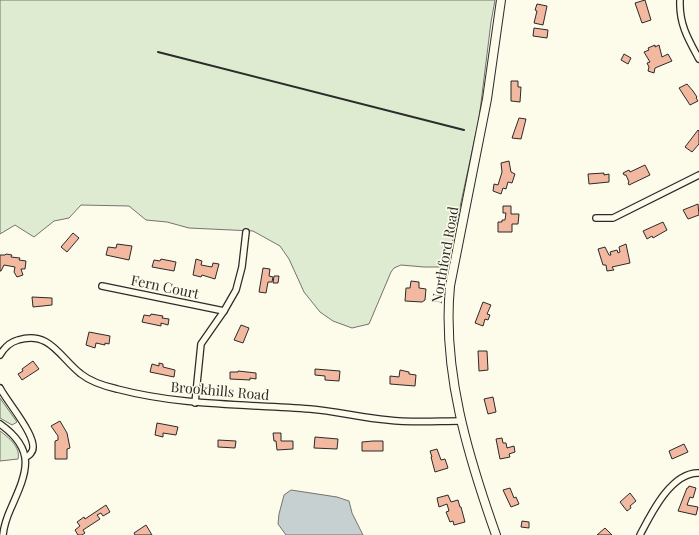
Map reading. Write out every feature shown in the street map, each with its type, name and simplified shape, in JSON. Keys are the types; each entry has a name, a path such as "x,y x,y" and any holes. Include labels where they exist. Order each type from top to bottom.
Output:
{"street":[{"name":"Northford Road","path":"496,535 461,421 451,362 448,324 449,292 488,99 501,0"},
{"path":"680,0 679,12 684,29 699,59"},
{"path":"596,218 613,218 699,175"},
{"path":"195,403 201,344 224,311 236,290 242,267 246,232"},
{"name":"Fern Court","path":"102,286 224,311"},
{"name":"Brookhills Road","path":"0,355 7,346 15,341 25,338 37,339 46,342 55,348 73,368 91,380 118,389 183,402 311,409 389,421 461,421"},
{"path":"0,388 8,403 26,427 32,438 33,449 31,454 26,457"},
{"path":"0,424 8,429 19,441 26,457 25,474 22,485 6,520 3,535"},
{"path":"640,535 657,503 676,482 692,473 699,473"}],"green space":[{"path":"0,0 495,0 479,119 447,267 401,265 394,268 369,324 352,328 333,321 320,312 304,292 289,259 280,246 253,231 189,228 167,222 146,220 129,206 81,205 69,218 54,221 34,237 15,225 0,234"},
{"path":"0,398 17,422 12,425 0,418"},
{"path":"0,431 16,446 18,450 18,459 0,461"}],"shaded area":[{"path":"291,490 337,497 349,501 352,513 363,535 286,535 278,524 279,514 284,495"}],"building":[{"path":"645,0 651,20 642,23 635,3"},
{"path":"537,4 547,6 543,25 534,23"},
{"path":"534,28 548,30 547,38 533,36"},
{"path":"655,45 655,47 659,45 662,57 668,54 672,61 655,68 654,73 648,71 649,67 647,63 650,62 644,52 649,50 648,48"},
{"path":"624,54 631,58 628,64 621,60"},
{"path":"511,81 518,81 518,87 521,87 520,102 511,101"},
{"path":"687,84 697,97 696,98 698,101 690,105 679,88"},
{"path":"519,118 526,119 521,139 512,138"},
{"path":"698,130 699,144 692,152 685,147"},
{"path":"509,161 511,172 515,174 512,183 508,182 506,189 503,188 501,194 493,191 494,184 498,185 502,172 501,163"},
{"path":"645,165 650,175 629,185 626,175 623,173 629,170 630,172"},
{"path":"604,173 604,175 609,174 609,182 589,184 588,174"},
{"path":"698,204 699,215 688,219 683,210"},
{"path":"503,206 511,206 511,214 519,214 518,224 512,224 512,232 498,232 498,222 505,220 506,213 503,213"},
{"path":"663,222 667,230 653,238 652,236 647,239 643,231"},
{"path":"73,233 79,238 67,252 61,247"},
{"path":"117,244 132,246 129,260 106,255 108,247 116,248"},
{"path":"626,244 630,263 612,267 614,270 607,271 606,265 603,265 598,249 605,247 609,255 611,255 610,252 617,250 618,253 620,252 619,247"},
{"path":"0,255 12,255 11,257 20,258 19,260 26,261 25,269 21,269 23,275 17,277 14,272 15,267 4,265 0,271"},
{"path":"161,259 176,262 174,271 152,267 154,260 160,261"},
{"path":"196,259 202,261 201,265 212,267 213,263 219,264 215,279 202,275 201,277 193,275"},
{"path":"263,268 270,269 269,276 273,277 272,282 268,282 266,293 259,292"},
{"path":"274,276 279,276 278,283 273,283"},
{"path":"411,281 419,282 419,288 426,289 425,300 422,302 405,301 406,288 410,288"},
{"path":"32,297 52,298 52,305 33,307"},
{"path":"483,302 491,305 487,314 490,315 488,320 485,319 483,326 475,323"},
{"path":"151,314 163,316 162,318 169,319 168,325 161,323 161,326 142,322 144,315 150,316"},
{"path":"241,325 249,328 243,343 234,340"},
{"path":"89,332 110,336 109,344 105,343 105,345 96,343 95,348 86,345"},
{"path":"478,351 487,351 488,370 479,371"},
{"path":"33,361 39,369 22,380 18,374"},
{"path":"159,363 163,364 163,367 175,370 174,377 150,372 152,364 159,366"},
{"path":"315,369 340,371 339,381 325,380 325,376 315,375"},
{"path":"400,370 416,375 415,386 390,384 390,376 399,377"},
{"path":"238,371 256,373 256,379 230,379 230,372"},
{"path":"493,397 496,412 488,414 484,399"},
{"path":"60,421 67,433 70,448 67,449 67,459 55,459 55,441 58,440 58,436 51,426"},
{"path":"157,423 178,427 176,435 163,433 163,437 155,435"},
{"path":"273,433 281,433 281,441 293,441 293,449 277,450"},
{"path":"315,437 338,439 337,449 314,448"},
{"path":"502,438 503,443 506,443 507,448 514,446 515,452 509,454 510,457 500,459 496,439"},
{"path":"218,440 236,441 235,448 218,447"},
{"path":"383,441 383,451 362,451 362,442"},
{"path":"684,444 688,452 672,459 669,451"},
{"path":"437,449 441,460 445,459 448,468 435,472 430,451"},
{"path":"689,486 696,488 693,498 690,497 687,505 698,507 696,515 678,511"},
{"path":"510,488 514,498 516,497 519,504 511,507 503,490"},
{"path":"630,493 636,501 627,511 620,502"},
{"path":"448,495 451,502 458,500 465,522 454,525 453,521 450,522 446,512 449,511 447,504 439,507 437,498"},
{"path":"106,505 110,512 103,516 101,513 97,515 100,519 83,530 85,533 78,535 75,530 80,526 77,522 84,517 85,519"},
{"path":"522,521 529,522 529,528 521,527"},
{"path":"146,525 152,535 135,535 134,533"},
{"path":"605,528 612,535 597,535"}],"wall":[{"path":"158,52 464,130"}]}
